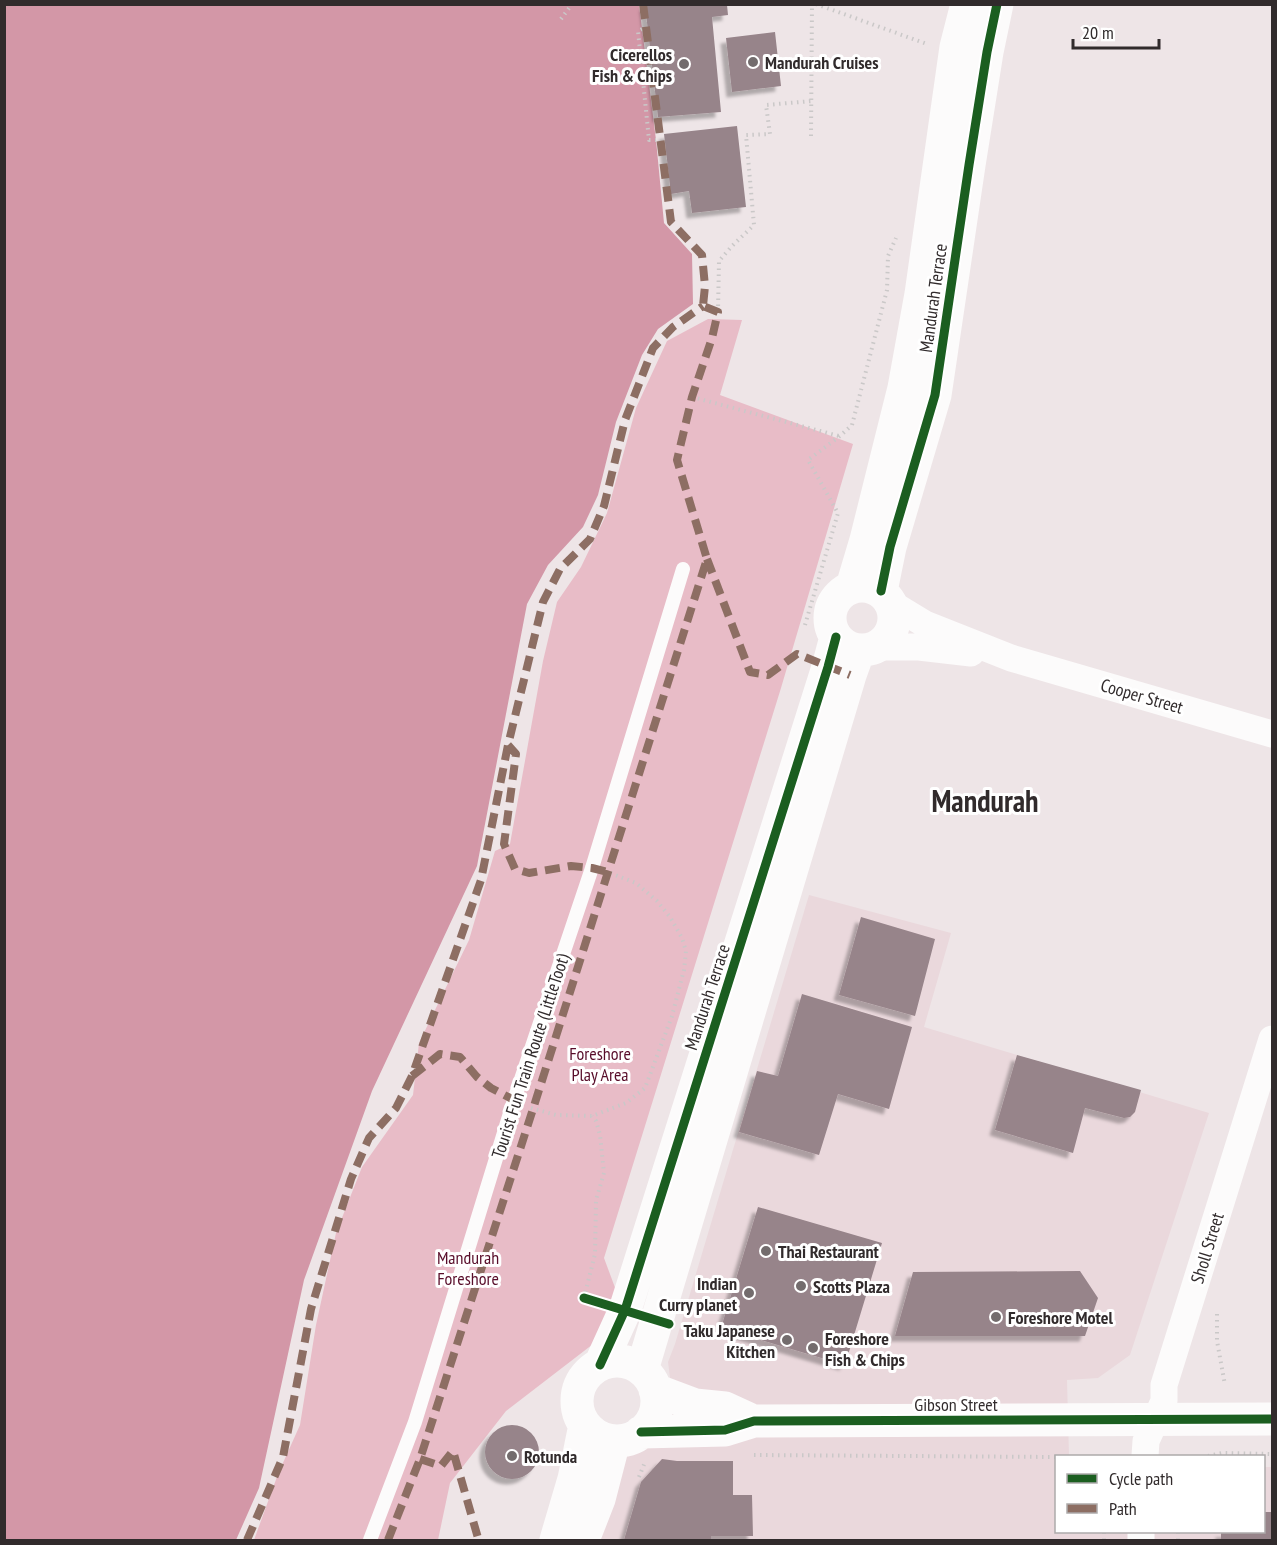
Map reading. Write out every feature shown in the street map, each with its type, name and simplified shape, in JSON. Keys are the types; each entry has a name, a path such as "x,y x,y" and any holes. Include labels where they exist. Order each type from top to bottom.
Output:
{"street":[{"name":"Mandurah Terrace","path":"875,594 866,540 904,388 921,294 956,47 967,4"},
{"name":"Mandurah Terrace","path":"875,594 935,394 969,165 997,4"},
{"path":"843,592 875,594 894,614 894,624 884,641 857,644 831,628 831,608 843,592"},
{"name":"Cooper Street","path":"875,594 925,624 1011,658 1272,734"},
{"name":"Mandurah Terrace","path":"600,1365 625,1310 828,667 857,644"},
{"path":"649,1380 857,644"},
{"name":"Cooper Street","path":"857,644 919,647 1011,658"},
{"name":"Sholl Street","path":"1145,1455 1146,1441 1164,1401 1164,1385 1272,1039"},
{"path":"583,1540 599,1499 604,1478 634,1443 650,1424 657,1402 649,1380 633,1364 610,1361 590,1371 582,1380 578,1391 579,1414 593,1433 603,1438 634,1443"},
{"name":"Gibson Street","path":"649,1380 695,1405 725,1408 754,1421"},
{"name":"Gibson Street","path":"634,1443 725,1430 754,1421 1272,1419"},
{"path":"556,1540 574,1479 585,1425"}],"lane":[{"name":"Tourist Fun Train Route (LittleToot)","path":"370,1540 415,1422 514,1100 592,868 683,569"}],"path":[{"path":"561,20 572,4"},
{"path":"811,136 814,4 928,45 956,47"},
{"path":"642,29 638,31 650,140 656,140"},
{"path":"718,312 719,261 754,225 746,135 770,134 766,105 812,101"},
{"path":"804,632 838,513 808,460 852,425 887,290"},
{"path":"693,397 840,436"},
{"path":"514,1100 533,1109 556,1115 592,1116 626,1103 645,1088 672,1016 684,970 686,951 682,938 670,917 657,901 636,883 608,872"},
{"path":"592,1116 600,1135 604,1173 596,1200 595,1254 584,1298 625,1310"},
{"path":"1217,1305 1217,1341 1225,1384"},
{"path":"604,1478 636,1485 634,1443"},
{"path":"1213,1455 1222,1453 1272,1454"},
{"path":"752,1455 1055,1457"}],"shaded area":[{"path":"5,4 639,5 664,223 692,254 693,304 658,329 642,355 616,422 598,495 583,527 548,565 527,604 477,866 372,1091 304,1280 259,1488 236,1540 5,1540"},
{"path":"809,895 951,933 924,1027 1209,1113 1130,1355 1098,1378 1067,1380 1069,1455 1055,1455 1055,1533 1265,1533 1265,1467 1272,1467 1272,1540 599,1540 618,1457 651,1442 668,1428 674,1408 668,1362"}],"green space":[{"name":"Mandurah Foreshore","path":"708,319 742,320 720,395 853,444 781,688 604,1258 620,1301 597,1341 506,1411 450,1483 438,1540 254,1540 278,1474 300,1425 316,1325 336,1233 362,1167 413,1095 419,1043 469,940 495,851 510,844 543,661 557,602 581,567 607,513 636,408 667,341"}],"building":[{"name":"Cicerellos Fish & Chips","path":"645,5 727,5 728,15 712,17 721,112 658,117"},
{"name":"Mandurah Cruises","path":"775,32 781,86 732,92 726,38"},
{"path":"737,126 746,207 692,213 689,191 671,194 664,134"},
{"path":"861,917 935,939 915,1016 839,995"},
{"path":"802,994 912,1027 889,1109 838,1094 819,1155 739,1132 757,1071 778,1076"},
{"path":"1017,1055 1141,1090 1135,1112 1130,1117 1124,1118 1085,1108 1073,1153 995,1130"},
{"name":"Scotts Plaza","path":"758,1207 882,1243 845,1365 721,1328"},
{"name":"Foreshore Motel","path":"1080,1271 1098,1298 1085,1336 895,1336 913,1272"},
{"name":"Rotunda","path":"507,1425 517,1425 527,1429 535,1437 539,1452 535,1467 527,1475 517,1479 507,1479 497,1475 489,1467 485,1457 485,1447 489,1437 497,1429"},
{"path":"662,1459 733,1461 733,1495 752,1495 753,1536 711,1536 711,1540 624,1540 641,1482"},
{"path":"1265,1512 1272,1512 1272,1540 1221,1540 1221,1533 1265,1533"}],"marked path":[{"path":"643,4 671,222 702,255 705,286 703,306"},
{"path":"247,1540 283,1457 311,1309 351,1179 369,1138 396,1108 412,1076 481,880 508,745 543,602 560,569 590,539 604,506 625,420 653,348 673,327 703,306"},
{"path":"388,1540 420,1459 707,559 677,460 692,397 712,338 718,312 703,306"},
{"path":"707,559 750,672 768,675 797,654 850,675"},
{"path":"508,745 516,754 504,844 515,869 529,873 571,866 608,872"},
{"path":"412,1076 440,1054 460,1057 477,1077 491,1088 514,1100"},
{"path":"420,1459 441,1466 453,1451 478,1538"}],"cycle path":[{"path":"881,591 890,547 935,395 969,165 997,4"},
{"path":"600,1365 625,1310 836,637"},
{"path":"584,1298 669,1324"},
{"path":"641,1432 725,1430 754,1421 1272,1419"}],"place":[{"name":"Mandurah Cruises","path":"753,62"},
{"name":"Cicerellos Fish & Chips","path":"684,64"},
{"name":"Thai Restaurant","path":"766,1251"},
{"name":"Scotts Plaza","path":"801,1286"},
{"name":"Indian Curry planet","path":"749,1293"},
{"name":"Foreshore Motel","path":"996,1317"},
{"name":"Taku Japanese Kitchen","path":"787,1340"},
{"name":"Foreshore Fish & Chips","path":"813,1348"},
{"name":"Rotunda","path":"512,1456"}],"district":[{"name":"Mandurah","path":"985,800"}],"park label":[{"name":"Foreshore Play Area","path":"600,1063"}]}
